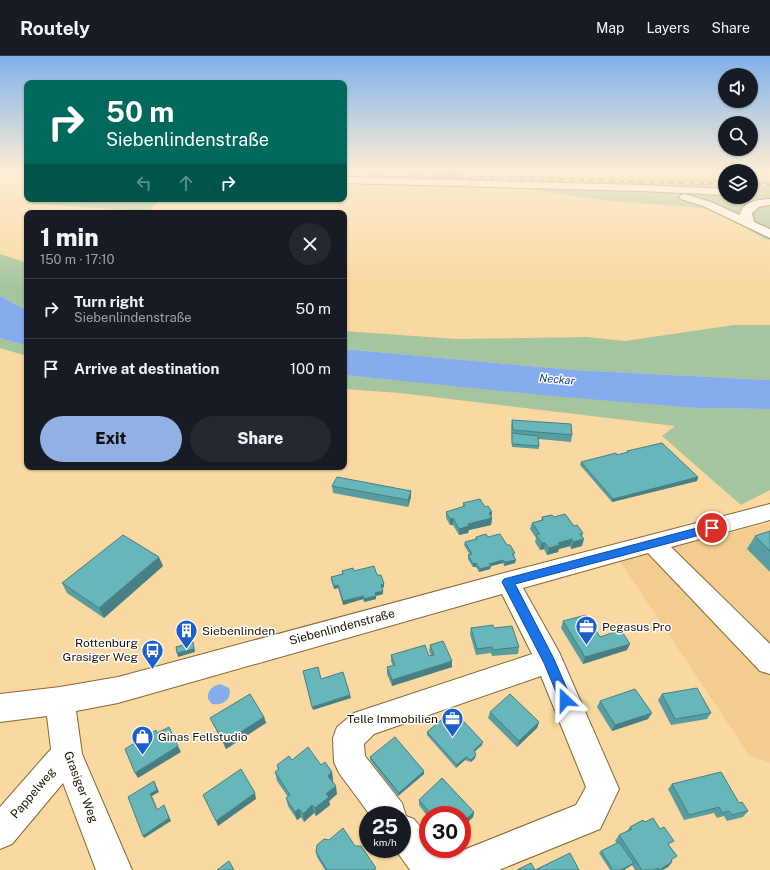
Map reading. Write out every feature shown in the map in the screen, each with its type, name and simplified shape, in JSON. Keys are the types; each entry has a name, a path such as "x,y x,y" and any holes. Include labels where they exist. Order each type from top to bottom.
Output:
{"main road":[{"path":"720,210 770,234"},
{"path":"748,210 745,212 745,217 748,223"}],"street":[{"name":"Siebenlindenstraße","path":"0,708 60,701 118,690 508,582 770,512"},
{"path":"653,544 770,662"},
{"path":"456,870 588,817 603,789 549,661 508,582"},
{"path":"383,806 350,762 348,738 364,723 549,661"},
{"name":"Grasiger Weg","path":"60,701 66,754 114,870"},
{"name":"Pappelweg","path":"0,832 66,754"},
{"path":"411,843 426,863 446,870"}],"shaded area":[{"path":"770,523 770,763 749,755 619,560"}],"green space":[{"path":"714,210 770,210 770,240 765,239"},
{"path":"0,254 24,262 24,308 0,296"},
{"path":"734,325 770,325 770,380 574,370 347,349 347,331 456,339 587,337 625,341"},
{"path":"0,338 24,345 24,355 0,348"},
{"path":"347,375 697,408 770,409 770,490 741,505 662,436 675,426 400,393 347,389"}],"water":[{"path":"0,296 24,308 24,345 0,338"},
{"name":"Neckar","path":"347,349 574,370 770,380 770,409 697,408 552,396 347,375"},
{"path":"220,684 229,688 230,692 228,698 223,703 212,704 208,699 209,691"}],"building":[{"path":"512,420 571,424 572,435 513,430"},
{"path":"512,433 538,436 539,446 512,444"},
{"path":"662,443 698,477 613,499 581,462 616,453 617,455 628,452 627,451"},
{"path":"337,477 411,491 408,500 332,486"},
{"path":"480,499 485,507 488,506 492,512 489,513 492,518 468,524 469,526 459,529 453,518 450,519 446,512 465,506 463,503"},
{"path":"565,514 574,526 577,525 583,533 580,534 584,539 573,542 572,539 558,543 560,545 549,548 545,543 542,543 536,535 540,534 532,523 543,520 542,517 552,515 554,517"},
{"path":"770,531 770,551 755,536"},
{"path":"486,534 488,537 500,534 507,545 510,545 515,553 512,554 516,560 505,562 503,560 489,564 491,566 480,569 476,563 473,564 468,555 472,554 465,542 477,539 476,537"},
{"path":"123,535 159,557 99,608 62,583"},
{"path":"374,566 377,575 381,575 384,584 381,585 383,591 375,593 376,596 364,599 363,596 343,601 338,585 334,586 331,577 343,574 342,571 353,568 354,571"},
{"path":"586,615 600,637 621,630 630,644 585,657 563,621"},
{"path":"493,625 494,628 512,626 519,647 493,650 492,647 477,649 471,628"},
{"path":"443,641 452,661 392,680 387,667 395,665 391,655 425,645 429,656 434,655 430,645"},
{"path":"193,642 194,649 177,653 176,647"},
{"path":"318,667 321,679 343,672 350,695 312,707 303,671"},
{"path":"697,688 711,713 675,719 662,694"},
{"path":"635,689 652,713 615,725 600,701"},
{"path":"250,694 264,717 224,743 210,718"},
{"path":"510,694 539,722 519,741 490,712"},
{"path":"453,710 483,742 474,750 476,755 471,760 466,757 457,765 427,732"},
{"path":"169,727 178,746 135,773 125,749 156,730 157,733"},
{"path":"395,737 424,771 399,793 370,757"},
{"path":"308,747 321,765 325,762 332,772 328,776 336,786 326,794 329,797 315,808 312,805 303,814 299,809 295,812 286,798 290,795 275,772 279,769 277,765 289,756 292,760"},
{"path":"241,769 255,793 216,821 203,795"},
{"path":"721,772 739,803 742,802 748,811 732,815 729,811 722,813 719,807 689,815 672,784"},
{"path":"442,778 468,806 424,806 419,800"},
{"path":"154,781 157,790 150,794 157,810 164,805 169,818 143,836 128,797"},
{"path":"653,818 660,829 664,827 674,841 668,844 677,856 671,860 672,862 659,870 658,868 654,870 642,870 619,835 632,829 630,827 643,820 645,822"},
{"path":"343,828 355,846 359,846 359,858 369,858 376,868 373,870 327,870 316,852 317,845 324,839 329,840"},
{"path":"619,842 634,863 621,870 613,870 601,851"},
{"path":"570,853 579,870 535,870"},
{"path":"229,861 234,870 217,870"},
{"path":"531,863 535,870 517,870"}],"place":[{"name":"Pegasus Pro","path":"587,646"},
{"name":"Siebenlinden","path":"186,650"},
{"name":"Rottenburg Grasiger Weg","path":"153,670"},
{"name":"Telle Immobilien","path":"453,738"},
{"name":"Ginas Fellstudio","path":"143,756"}],"route":[{"path":"565,700 549,661 508,582 712,528"}]}
